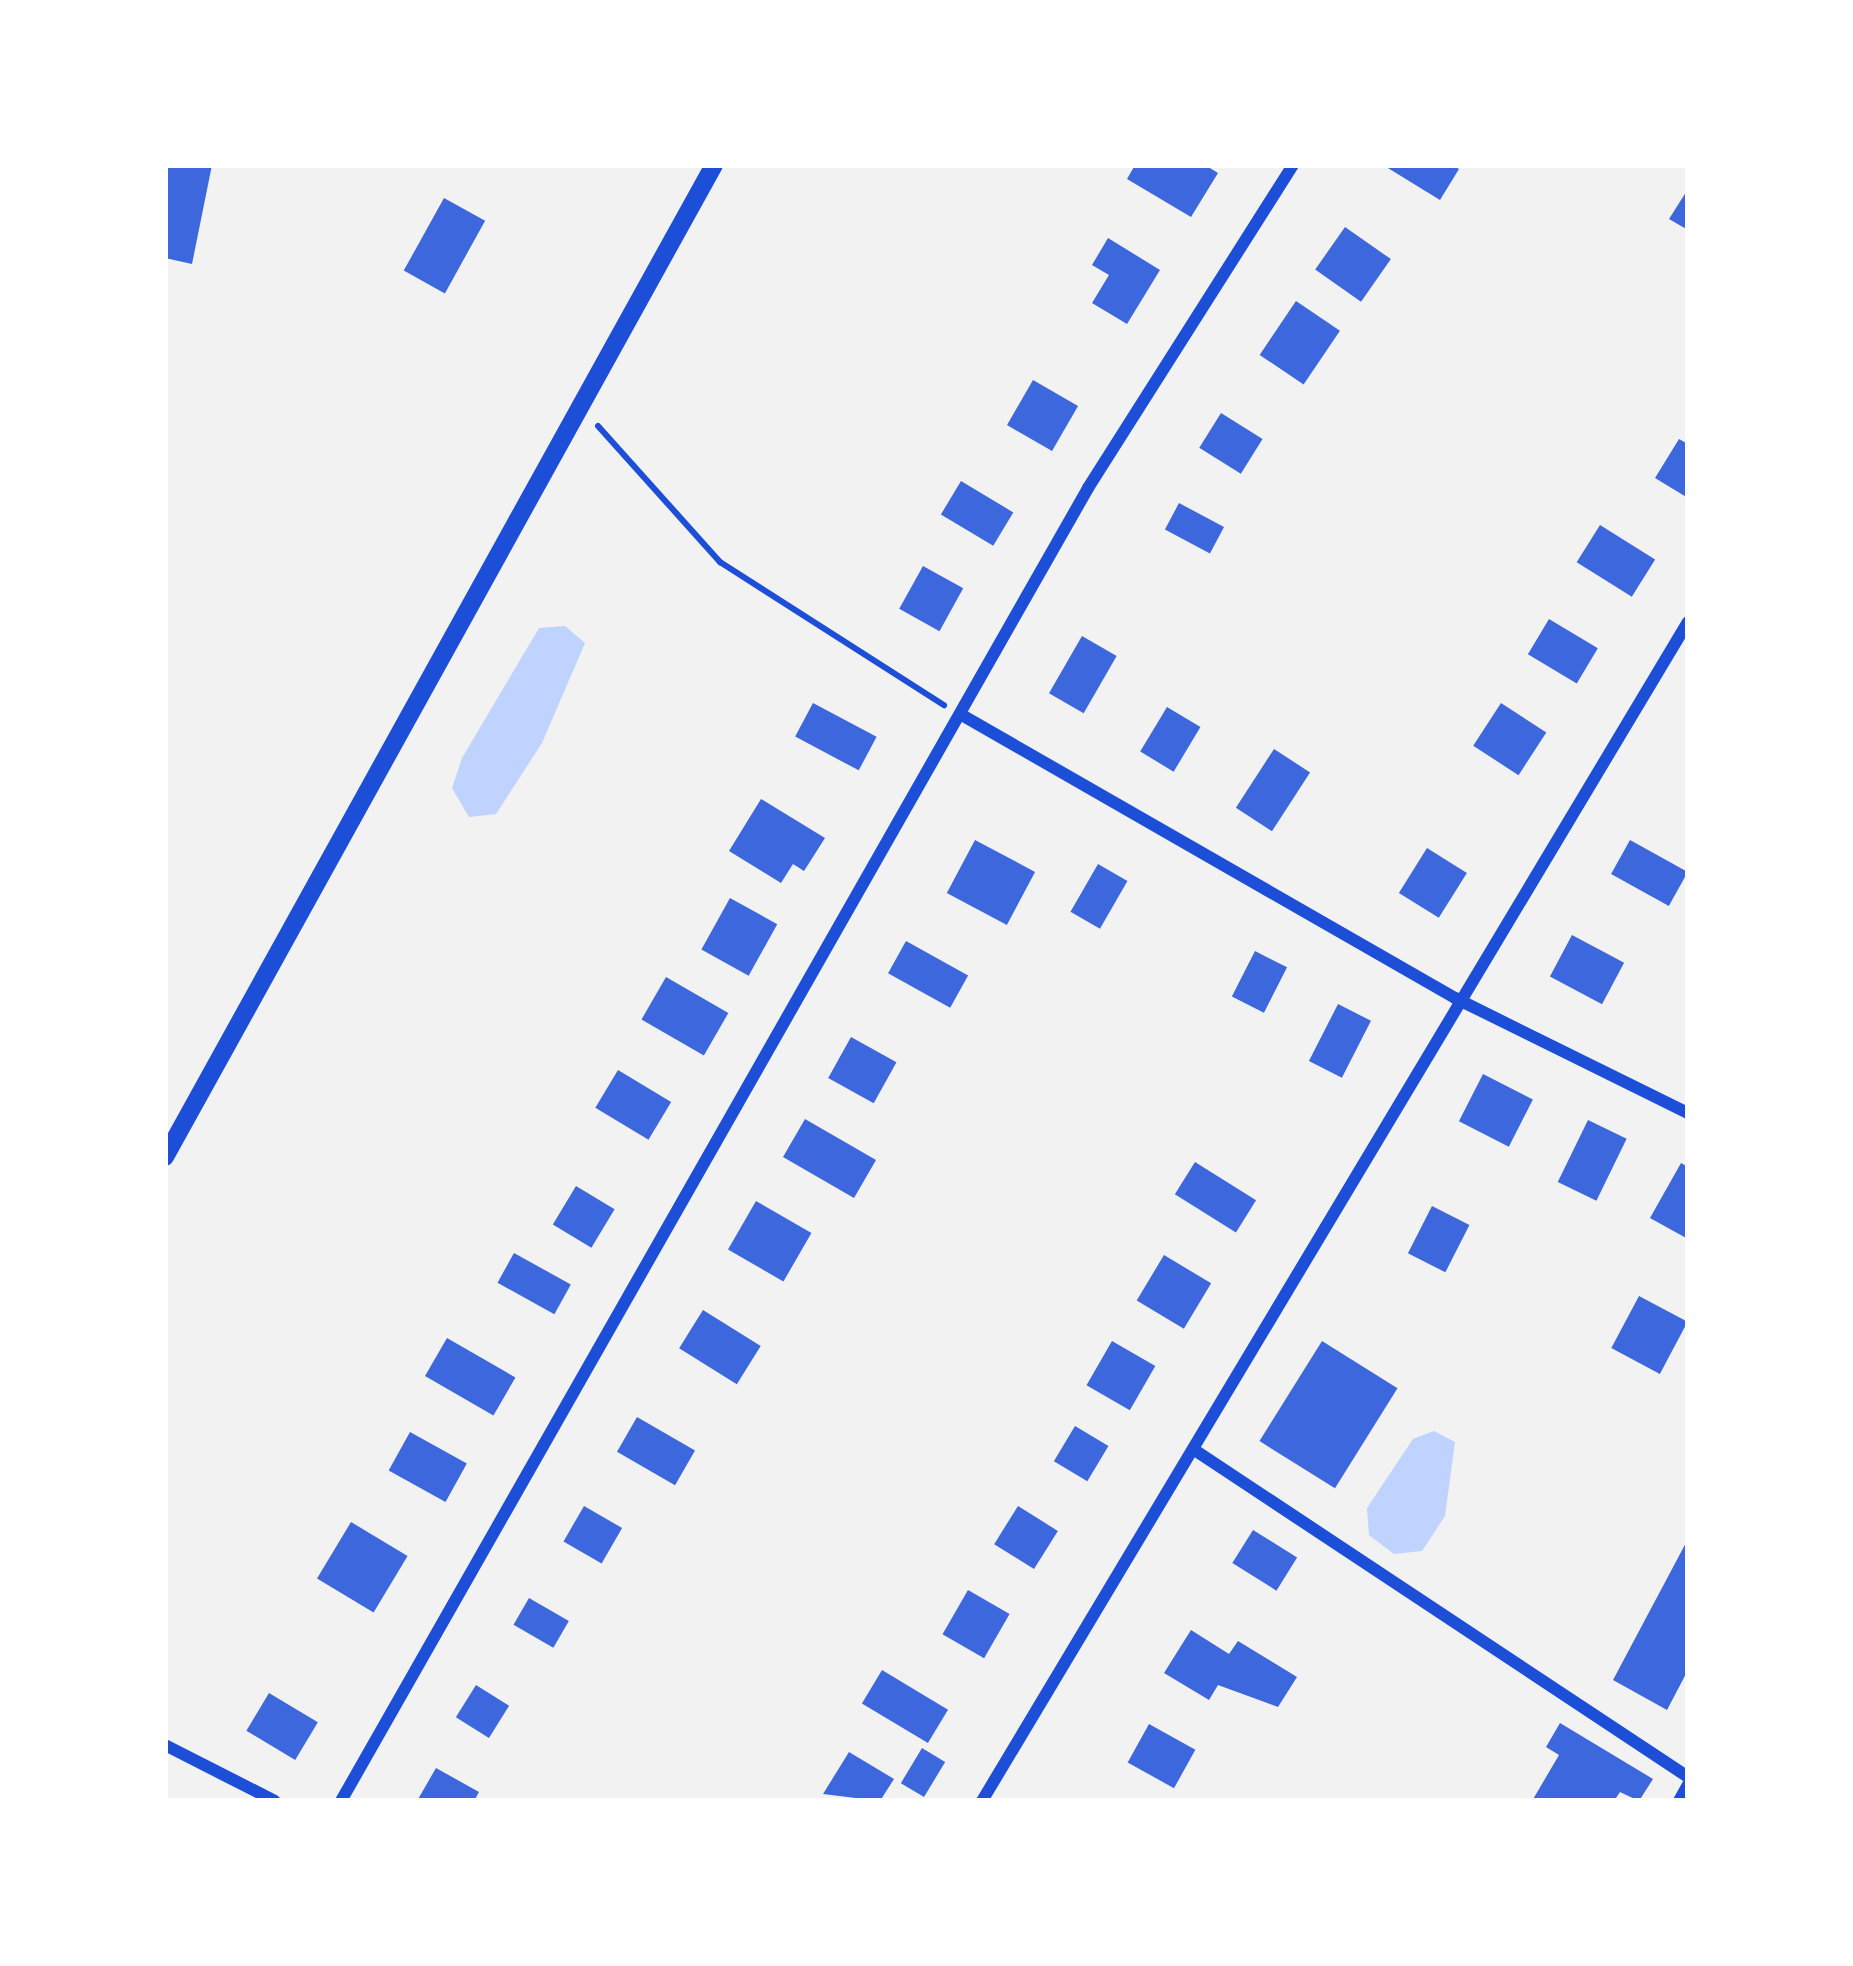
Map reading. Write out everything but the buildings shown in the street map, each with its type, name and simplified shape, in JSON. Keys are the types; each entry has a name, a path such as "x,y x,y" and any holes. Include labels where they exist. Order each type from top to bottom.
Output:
{"street":[{"path":"165,1157 714,165"},
{"path":"341,1801 960,714 1294,165"},
{"path":"982,1801 1455,998 1688,622"},
{"path":"960,714 1455,998 1688,1113"},
{"path":"1192,1449 1688,1781 1679,1801"},
{"path":"165,1744 275,1801"}],"path":[{"path":"580,405 719,562 960,714"}],"water":[{"path":"565,626 585,643 542,743 496,814 469,817 452,788 462,758 539,628"},
{"path":"1434,1431 1455,1442 1445,1516 1422,1551 1394,1554 1369,1535 1367,1508 1413,1439"}]}
